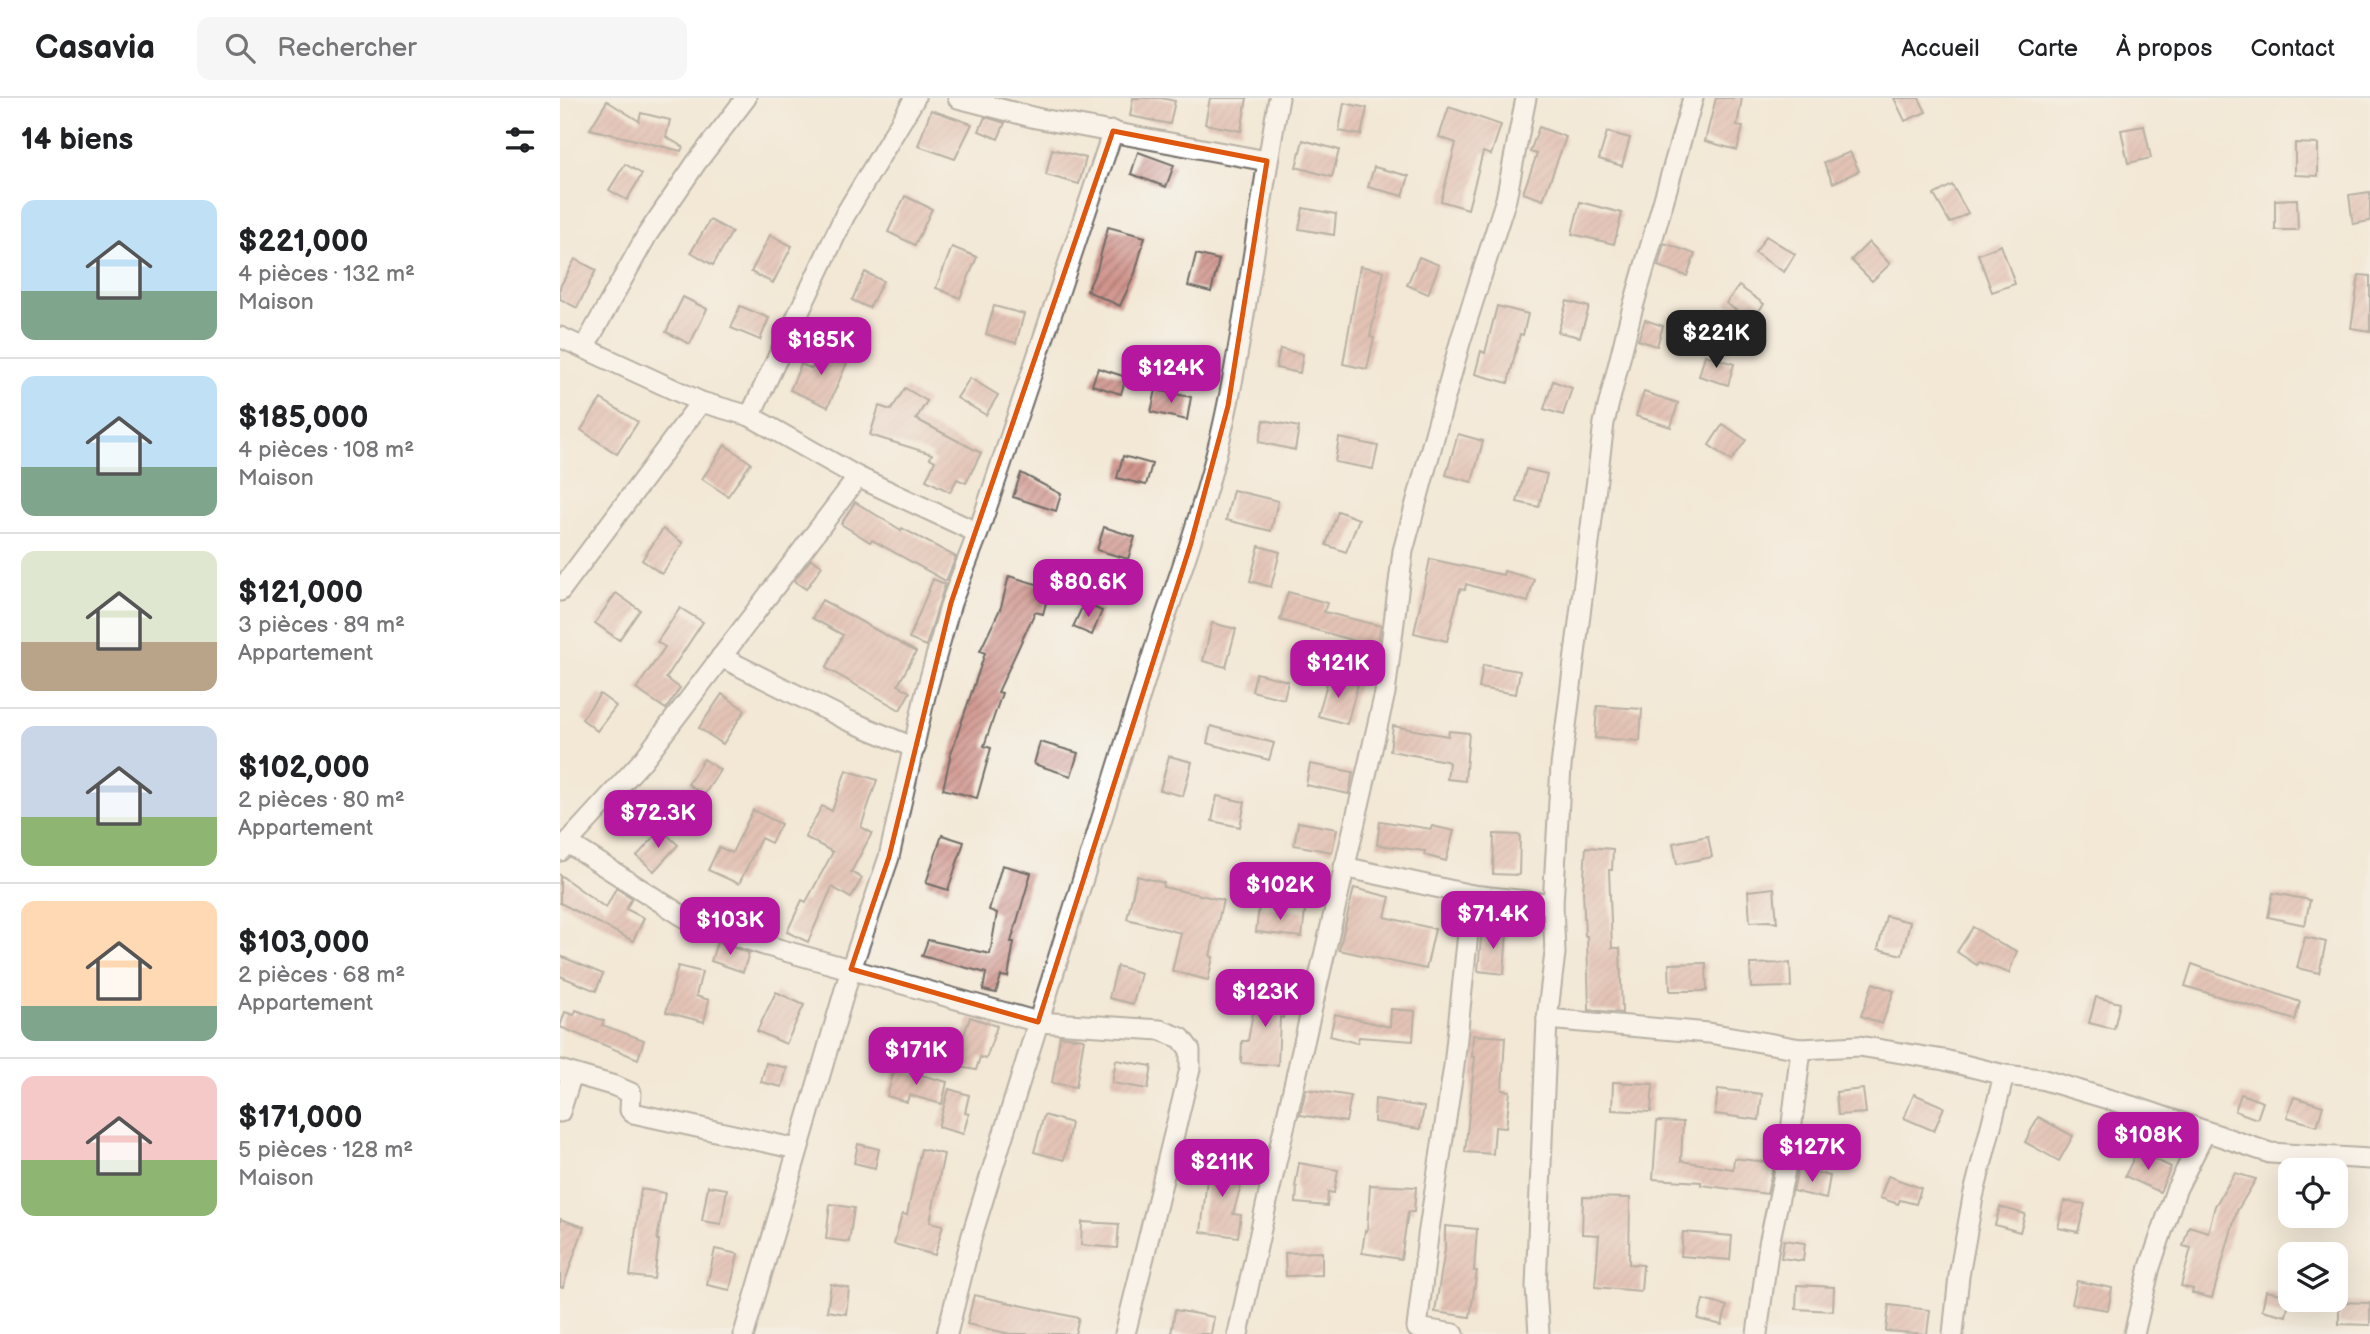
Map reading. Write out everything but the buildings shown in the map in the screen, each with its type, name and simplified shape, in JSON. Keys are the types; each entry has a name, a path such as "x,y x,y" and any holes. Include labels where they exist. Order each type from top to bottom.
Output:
{"street":[{"path":"584,348 648,235 696,163 746,98"},
{"path":"750,416 845,215 915,98"},
{"path":"958,98 1036,118 1267,161"},
{"path":"947,1334 972,1235 1158,638 1191,543 1228,405 1279,98"},
{"path":"1238,1334 1385,693 1403,551 1461,339 1506,199 1527,98"},
{"path":"1543,1334 1536,1287 1547,1019 1555,953 1553,904 1561,766 1604,423 1635,301 1693,98"},
{"path":"744,1334 851,969 889,858 925,696 951,603 978,533 1112,131"},
{"path":"560,337 701,402 750,416 858,477 978,533"},
{"path":"560,591 701,402"},
{"path":"858,477 643,760 564,847 689,920 1038,1023 1160,1030 1181,1038 1190,1049 1190,1069 1125,1334"},
{"path":"721,657 847,720 915,748"},
{"path":"1344,867 1472,895 1553,904"},
{"path":"1454,1334 1417,1328 1454,1066 1472,895"},
{"path":"1547,1019 1709,1033 1801,1049 1859,1046 1944,1060 2004,1075 2042,1079 2270,1153 2370,1159"},
{"path":"1756,1334 1769,1244 1788,1156 1801,1049"},
{"path":"560,1112 566,1072 631,1093 630,1110 633,1113 797,1149"},
{"path":"1953,1334 1959,1276 1973,1197 2004,1075"},
{"path":"2134,1334 2150,1267 2176,1190 2205,1132"}],"highlighted area":[{"path":"1113,131 1267,161 1228,406 1191,543 1038,1022 851,969 889,857 951,603"}]}
